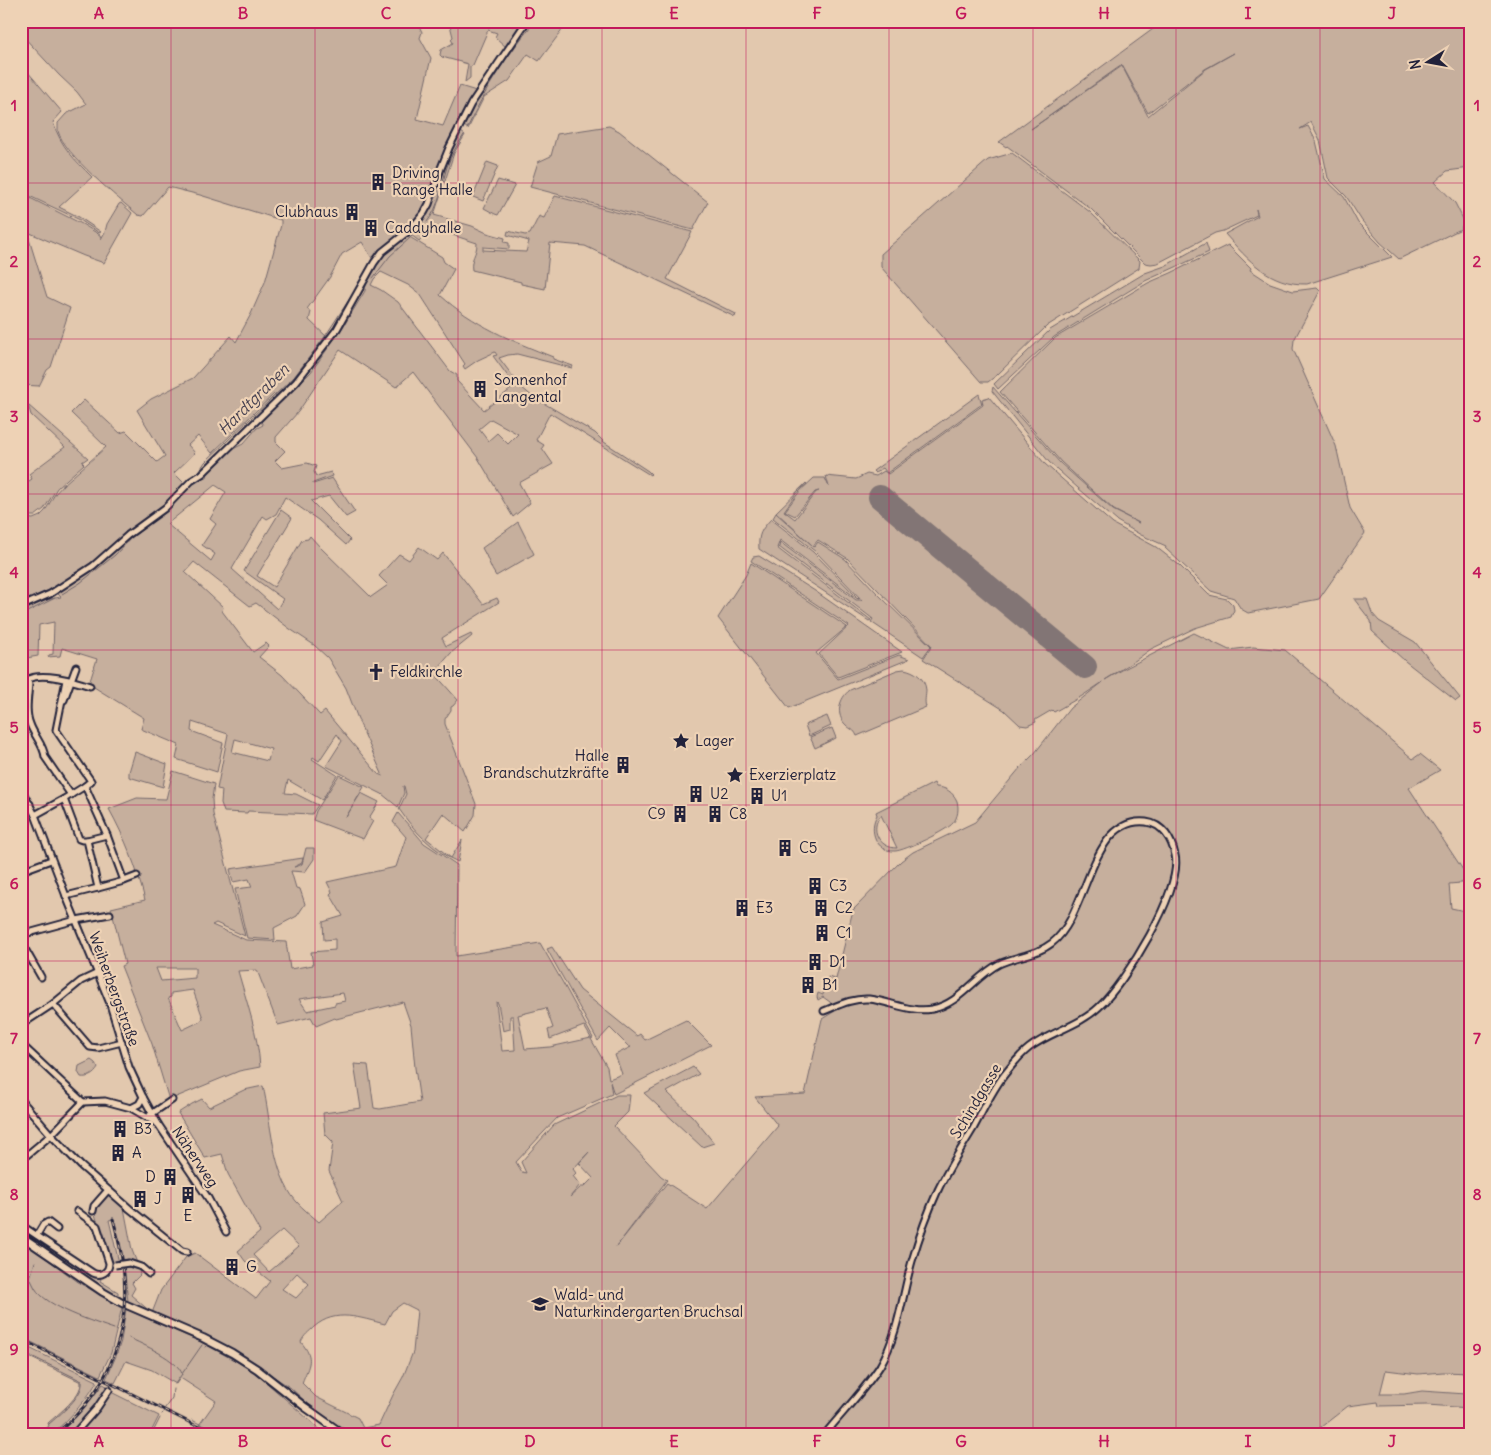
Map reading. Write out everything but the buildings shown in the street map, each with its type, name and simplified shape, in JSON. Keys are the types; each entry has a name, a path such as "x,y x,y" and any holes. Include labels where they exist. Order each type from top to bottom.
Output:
{"main road":[{"path":"21,1236 94,1287 122,1303 232,1353 257,1369 343,1434"}],"street":[{"path":"21,608 50,594 93,566 128,535 165,508 296,382 337,329 382,252 411,229 424,213 429,204 440,168 471,104 527,21"},
{"path":"35,815 71,795 91,781 56,730 60,707 69,680 76,667"},
{"path":"71,795 45,757 45,751 30,724 27,712 29,684 24,679 32,676 69,680 90,686"},
{"path":"84,786 124,881"},
{"name":"Weiherbergstraße","path":"21,789 35,815 51,860 109,1001 129,1067 142,1097 158,1124"},
{"path":"64,799 79,839 87,840 106,835"},
{"path":"21,811 30,804"},
{"name":"Schindgasse","path":"824,1011 842,1003 858,999 870,999 921,1010 933,1009 943,1005 997,965 1044,948 1058,938 1070,921 1102,848 1121,827 1137,822 1152,823 1171,840 1176,859 1172,885 1138,957 1098,1009 1075,1024 1029,1048 1000,1081 938,1190 912,1262 899,1320 892,1341 880,1366 825,1434"},
{"path":"87,840 98,888"},
{"path":"21,871 51,860"},
{"path":"66,896 137,876"},
{"path":"21,935 76,920 110,914"},
{"path":"21,942 41,977"},
{"path":"22,1023 53,1004 81,981 98,973"},
{"path":"53,1004 90,1047 98,1048 122,1042"},
{"path":"21,1044 82,1102 51,1135 22,1158"},
{"path":"131,1108 139,1104 142,1097"},
{"path":"21,1100 81,1166 177,1247 187,1252"},
{"path":"146,1118 172,1100"},
{"name":"Näherweg","path":"82,1102 105,1101 131,1108 158,1124 208,1198 226,1232"},
{"path":"93,1211 94,1206 108,1190"},
{"path":"77,1211 97,1226 112,1266"},
{"path":"37,1235 46,1223 57,1229"},
{"path":"21,1224 98,1275 112,1266 129,1262 149,1274"},
{"path":"74,1434 94,1413 109,1390"}],"shaded area":[{"path":"21,21 426,21 419,26 422,32 420,38 431,58 417,119 443,126 460,86 476,91 442,157 423,211 373,260 362,242 342,254 330,277 307,309 311,312 309,320 327,337 295,381 278,398 274,394 212,453 198,436 188,445 195,453 174,473 185,484 192,477 207,477 208,473 229,451 243,444 257,428 263,425 261,422 311,372 343,327 365,291 370,274 378,260 404,237 408,236 442,257 444,262 454,269 440,295 453,306 479,324 553,357 553,359 573,366 572,368 517,354 499,358 521,387 533,397 595,433 604,442 648,471 650,475 550,413 536,440 544,445 542,448 553,464 519,483 530,503 513,517 478,458 413,372 396,387 340,350 298,412 276,437 276,442 285,451 275,461 282,468 307,463 316,466 314,472 316,476 331,472 332,476 313,484 332,478 355,512 346,517 329,496 311,501 350,540 346,545 318,520 285,497 276,514 267,519 263,516 232,569 277,609 283,599 244,571 281,510 292,518 257,576 274,587 302,540 308,539 310,536 371,597 388,585 379,576 399,554 409,560 419,547 437,560 443,553 483,604 497,598 499,602 442,638 446,646 471,634 472,636 451,653 434,673 458,700 451,707 445,719 445,724 476,804 475,815 465,832 443,813 426,838 451,858 462,840 458,862 440,852 425,840 399,809 406,794 404,786 404,793 398,807 382,794 326,766 342,741 337,734 319,761 313,757 312,759 337,775 322,800 288,780 285,793 296,794 318,805 312,814 248,811 247,813 224,812 221,803 222,790 217,789 228,734 192,722 191,731 223,743 217,772 176,759 179,745 141,729 144,718 89,684 97,659 62,648 60,656 48,657 53,654 54,622 39,625 38,656 21,659 21,613 50,599 61,597 54,590 27,601 21,606 21,515 25,518 33,519 40,516 63,485 106,447 71,413 84,400 120,433 126,431 157,462 165,456 137,410 151,399 193,378 231,336 236,342 265,282 281,220 168,187 143,216 138,215 93,176 62,141 58,131 58,123 66,114 86,104 77,92 21,34","holes":["381,272 408,285 420,294 465,364 463,366 465,369 495,352 497,355 493,356 515,386 484,410 457,381 457,375 450,371 398,302 371,285","491,419 518,434 508,444 497,433 488,441 479,429","215,485 226,492 210,519 216,524 202,545 215,554 211,561 167,524","194,562 250,606 256,603 314,645 328,658 346,688 383,776 378,774 325,711 320,715 282,675 259,657 269,646 266,643 253,652 222,611 223,607 185,572","235,739 271,749 268,761 232,752"]},
{"path":"449,21 480,21 481,24 484,21 507,21 513,27 518,21 525,21 506,47 495,37 497,33 488,30 473,65 470,67 470,78 465,82 468,64 440,55 441,50 453,43"},
{"path":"530,21 569,21 539,61 528,54 509,81 484,97 468,129 463,125 478,98"},
{"path":"1164,21 1470,21 1470,168 1447,171 1435,182 1455,203 1464,221 1461,229 1399,259 1380,242 1362,221 1346,196 1328,178 1320,140 1311,122 1300,129 1308,126 1316,141 1325,179 1344,197 1358,223 1392,257 1307,284 1282,280 1261,269 1251,262 1225,234 1258,216 1256,209 1257,215 1215,233 1158,263 1145,263 1091,209 999,142","holes":["1234,53 1206,69 1148,116 1122,66 1031,129 1122,65 1148,113 1205,69"]},
{"path":"21,64 62,112 53,122 56,131 69,152 92,177 59,207 79,217 101,232 99,233 80,220 21,192"},
{"path":"609,126 619,131 708,202 693,230 530,187 538,162 551,156 557,134"},
{"path":"460,131 465,135 454,153 434,215 505,238 504,242 509,243 509,249 483,247 483,250 526,252 529,241 507,235 508,231 525,235 530,234 539,216 544,218 555,196 692,232 667,279 736,314 735,317 585,246 550,243 545,289 472,270 477,243 431,228 419,241 411,235 431,208 443,166"},
{"path":"1012,153 1090,212 1140,261 1139,268 1047,326 997,375 988,382 981,382 881,267 881,254 988,160"},
{"path":"487,162 498,166 483,201 473,197"},
{"path":"498,180 515,185 498,215 484,208"},
{"path":"21,197 29,200 30,198 82,224 100,235 101,239 107,224 119,204 121,203 132,213 104,263 30,233 29,239 47,297 70,308 51,367 47,370 39,386 21,385"},
{"path":"1206,243 1209,252 1145,281 1054,337 998,389 994,384 1050,330 1145,273 1165,266"},
{"path":"1228,245 1251,268 1250,270 1270,283 1293,291 1317,288 1320,291 1294,340 1293,349 1336,446 1350,508 1365,533 1319,599 1248,613 1241,609 1234,598 1211,591 1165,548 1166,546 1141,535 1117,521 1078,488 1049,462 992,391 993,387 1060,463 1113,510 1139,523 1114,510 1061,462 1000,392 1055,338 1148,283"},
{"path":"979,394 982,404 887,473 883,468 875,473 873,471"},
{"path":"989,397 1045,464 1113,524 1156,547 1179,565 1209,595 1227,599 1233,605 1234,610 1231,617 1195,628 1151,649 1105,680 1194,633 1229,650 1253,647 1285,650 1413,759 1420,754 1440,770 1409,788 1469,879 1461,883 1449,884 1451,908 1470,912 1470,1373 1443,1372 1418,1374 1386,1370 1380,1394 1404,1394 1422,1391 1466,1394 1470,1402 1470,1408 1427,1405 1379,1406 1378,1402 1348,1406 1312,1434 350,1434 329,1421 291,1388 230,1348 152,1313 161,1290 186,1257 195,1253 256,1299 270,1281 245,1261 238,1251 260,1232 228,1174 222,1154 205,1158 178,1113 202,1099 209,1107 244,1090 263,1086 277,1161 282,1176 296,1201 319,1222 343,1201 329,1171 333,1142 325,1134 323,1113 361,1108 354,1064 368,1065 374,1108 380,1109 420,1102 411,1025 403,1002 335,1018 316,1026 311,1017 278,1025 257,970 238,971 255,1031 260,1067 239,1071 169,1100 152,1044 121,966 125,964 111,908 145,900 130,853 109,809 137,798 166,799 173,771 214,784 213,814 245,936 216,923 212,925 246,940 286,942 290,969 313,965 311,952 335,950 335,939 324,940 323,922 343,916 330,894 332,892 327,882 396,867 406,837 393,822 398,813 424,843 457,865 456,956 540,943 593,1038 591,1039 607,1067 609,1079 622,1074 615,1055 631,1047 610,1028 598,1041 547,949 552,947 580,990 637,1036 640,1034 645,1040 686,1020 711,1045 614,1094 610,1082 612,1094 557,1118 516,1162 522,1172 526,1173 521,1162 554,1125 617,1095 630,1095 628,1112 614,1126 667,1180 616,1247 667,1183 707,1209 778,1126 755,1097 805,1094 822,1019 835,1011 830,1002 823,997 818,1000 818,993 823,995 828,977 836,979 853,910 901,861 913,852 975,822 1034,754 1070,708 1103,682 1082,696 1054,712 1052,710 1027,726 1020,725 1004,710 923,659 932,646 847,558 818,540 813,546 776,512 806,483 784,511 795,519 816,492 819,491 815,492 795,516 785,511 800,491 814,478 825,478 829,487 826,476 856,479 867,474 876,476 884,471 888,474 983,405 982,399","holes":["156,968 195,968 195,978 161,981","193,990 203,1018 201,1021 182,1030 168,998 171,997 171,993","343,993 345,1001 307,1011 299,999","496,1002 498,1003 503,1031 510,1029 510,1016 513,1016 515,1050 502,1051","546,1008 553,1028 548,1030 550,1039 584,1026 591,1038 550,1047 525,1049 518,1015","589,1152 579,1163 593,1178 570,1197 580,1185 573,1176 576,1173 573,1169","282,1230 299,1246 269,1272 253,1255","297,1273 309,1284 296,1298 282,1289","403,1303 417,1310 413,1352 403,1377 379,1425 363,1428 358,1418 316,1397 302,1383 309,1362 308,1353 301,1342 305,1335 322,1321 340,1316 357,1317 385,1324 392,1311"]},
{"path":"28,405 88,458 82,462 84,464 57,488 44,509 35,516 29,516 21,512 21,486 32,479 29,474 65,447 31,415"},
{"path":"776,513 814,547 818,542 845,559 931,646 923,657 871,622 873,619 779,547 780,542 856,600 862,600 816,552 773,518"},
{"path":"771,519 813,552 859,599 780,540 777,548 871,620 869,621 759,549 761,532"},
{"path":"518,522 534,554 496,576 482,548"},
{"path":"759,556 815,591 902,652 838,677 819,654 849,626 751,561 753,557"},
{"path":"751,563 847,627 816,653 838,679 899,655 909,659 789,708 718,618 746,575"},
{"path":"1354,599 1367,599 1372,613 1379,621 1415,642 1460,698 1456,701 1405,661 1372,631 1371,621"},
{"path":"904,669 916,673 924,682 926,707 857,736 840,716 843,697 850,690 897,670"},
{"path":"827,716 831,726 809,736 805,725"},
{"path":"832,728 836,738 815,748 810,737"},
{"path":"135,752 167,764 163,787 129,777"},
{"path":"339,775 364,787 346,817 361,793 379,802 369,818 373,821 363,839 313,820 316,811"},
{"path":"934,783 936,787 946,789 951,793 957,801 958,807 956,818 949,826 916,844 895,851 883,848 876,839 873,827 877,815 876,812","holes":["881,815 897,848 885,845 878,837 876,826"]},
{"path":"306,848 314,848 314,859 305,872 291,871 296,888 300,889 305,904 297,916 274,928 275,940 247,938 235,889 252,887 249,879 233,882 230,869 303,858 302,863 294,867 298,866 302,864"},
{"path":"91,1060 98,1068 91,1076 81,1077 78,1072 79,1066"},
{"path":"693,1067 699,1074 667,1092 693,1117 714,1143 702,1147 644,1093"},
{"path":"107,1193 124,1208 132,1250 137,1263 124,1262 114,1219 109,1220 119,1263 111,1265 94,1211 94,1208"},
{"path":"21,1226 101,1279 100,1281 118,1292 118,1299 21,1233"},
{"path":"21,1240 81,1284 122,1307 111,1353 100,1376 21,1337"},
{"path":"124,1265 138,1267 140,1275 132,1283 135,1288 131,1295 152,1313 128,1302"},
{"path":"126,1309 203,1343 252,1370 323,1432 321,1434 216,1434 199,1425 216,1401 180,1378 176,1384 152,1370 126,1361 115,1383 106,1379 121,1341"},
{"path":"21,1344 97,1381 75,1411 60,1426 48,1434 39,1434 74,1399 81,1382 21,1353"},
{"path":"103,1384 109,1387 111,1392 159,1416 150,1434 58,1434"}],"waterway":[{"name":"Hardtgraben","path":"467,129 497,73 535,21"},
{"name":"Hardtgraben","path":"427,222 435,209 450,158 464,135"},
{"name":"Hardtgraben","path":"415,234 425,225"},
{"name":"Hardtgraben","path":"373,278 390,256 410,238"},
{"name":"Hardtgraben","path":"198,473 205,462 294,377 324,338 356,289"},
{"name":"Hardtgraben","path":"62,594 80,583 115,555 132,537 168,510 183,493"},
{"path":"21,615 55,598"},
{"path":"35,1262 30,1278 41,1295 71,1313 114,1329"},
{"path":"129,1338 167,1358 174,1363 182,1374"},
{"path":"175,1384 202,1345"},
{"path":"21,1351 82,1381 82,1387 75,1399 49,1424"},
{"path":"165,1408 172,1398 173,1389"},
{"path":"152,1434 160,1418"},
{"path":"192,1420 219,1434"}],"runway":[{"path":"880,497 1085,667"}],"railway":[{"path":"55,1434 92,1397 105,1376 115,1353 121,1330 124,1305 124,1279 121,1253 113,1219"},
{"path":"21,1339 213,1434"}],"place":[{"name":"Driving Range Halle","path":"378,182"},
{"name":"Clubhaus","path":"352,212"},
{"name":"Caddyhalle","path":"371,228"},
{"name":"Sonnenhof Langental","path":"480,389"},
{"name":"Feldkirchle","path":"376,672"},
{"name":"Lager","path":"681,741"},
{"name":"Halle Brandschutzkräfte","path":"623,765"},
{"name":"Exerzierplatz","path":"735,775"},
{"name":"U2","path":"696,794"},
{"name":"U1","path":"757,796"},
{"name":"C9","path":"680,814"},
{"name":"C8","path":"715,814"},
{"name":"C5","path":"785,848"},
{"name":"C3","path":"815,886"},
{"name":"E3","path":"742,908"},
{"name":"C2","path":"821,908"},
{"name":"C1","path":"822,933"},
{"name":"D1","path":"815,962"},
{"name":"B1","path":"808,985"},
{"name":"B3","path":"120,1129"},
{"name":"A","path":"118,1153"},
{"name":"D","path":"170,1177"},
{"name":"E","path":"188,1195"},
{"name":"J","path":"140,1199"},
{"name":"G","path":"232,1267"},
{"name":"Wald- und Naturkindergarten Bruchsal","path":"540,1304"}]}
